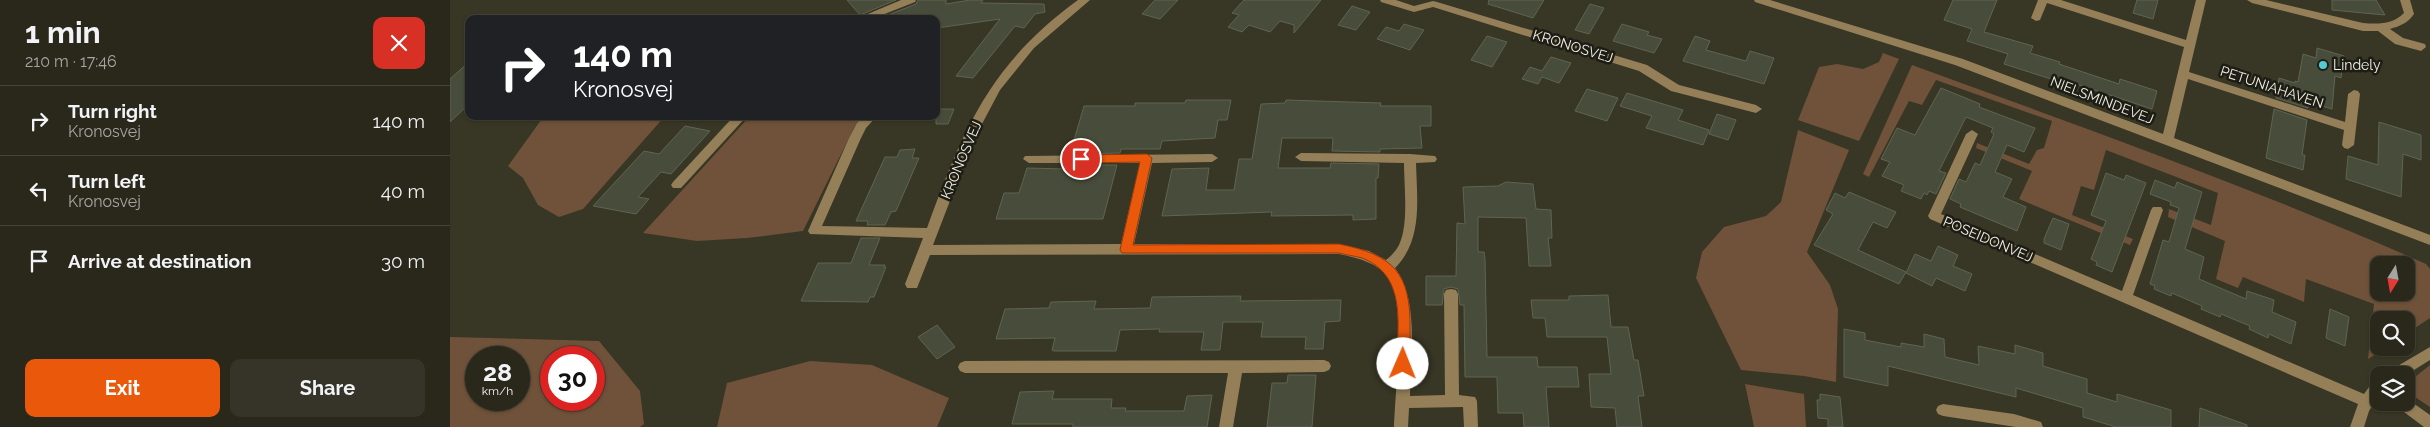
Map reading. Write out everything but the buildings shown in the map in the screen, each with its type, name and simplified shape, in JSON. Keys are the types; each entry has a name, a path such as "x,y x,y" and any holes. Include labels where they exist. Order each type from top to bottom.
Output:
{"street":[{"path":"872,15 911,0"},
{"name":"KRONOSVEJ","path":"1067,0 1082,2"},
{"name":"KRONOSVEJ","path":"1385,0 1414,9 1433,4 1643,68 1675,88 1756,109"},
{"name":"NIELSMINDEVEJ","path":"1759,0 1959,62 2430,240"},
{"path":"2036,18 2043,0"},
{"path":"2050,0 2191,45"},
{"path":"2167,141 2201,0"},
{"path":"2252,0 2274,3 2363,27 2381,28 2403,22 2409,14 2405,0"},
{"name":"KRONOSVEJ","path":"912,284 967,138 993,92 1021,56 1046,31 1082,2"},
{"path":"2381,28 2399,41 2421,47"},
{"name":"PETUNIAHAVEN","path":"2184,74 2350,128"},
{"path":"2348,145 2354,94"},
{"path":"677,185 737,120"},
{"path":"867,120 861,126 855,138 814,231 932,233"},
{"name":"POSEIDONVEJ","path":"1972,134 1934,216 2366,401"},
{"path":"1301,157 1431,159"},
{"path":"1126,250 1147,158"},
{"path":"1029,159 1212,158"},
{"path":"1387,268 1398,258 1406,243 1409,228 1410,158"},
{"path":"2126,297 2157,210"},
{"path":"926,250 1339,249 1365,254 1387,268 1398,282 1404,308 1401,427"},
{"path":"1450,294 1452,400"},
{"path":"2409,366 2430,353"},
{"path":"965,367 1324,366"},
{"path":"1226,427 1236,367"},
{"path":"2357,427 2359,416 2370,396"},
{"path":"1402,402 1470,401 1471,427"},
{"path":"1943,410 2014,420 2036,427"},
{"path":"2414,411 2430,423"}],"shaded area":[{"path":"1883,53 1899,59 1859,141 1798,120 1819,67 1837,64 1863,69 1879,62"},
{"path":"1912,65 2235,185 2408,256 2370,256 2370,301 2415,301 2415,259 2426,264 2430,269 2430,318 2415,328 2415,311 2373,311 2374,304 2306,279 2304,302 2243,277 2238,288 2216,279 2225,241 2168,217 2169,209 2211,225 2218,193 2106,150 2094,190 2081,186 2072,215 2133,239 2130,245 2019,199 2032,171 1976,148 1977,143 2029,164 2037,150 2044,148 2052,121 1936,80 1922,105 1909,101 1869,177 1863,174"},
{"path":"541,120 661,120 583,209 559,217 538,205 523,178 508,166"},
{"path":"746,120 860,120 854,128 803,231 747,238 697,241 643,233"},
{"path":"1798,130 1849,150 1807,252 1830,285 1838,309 1836,382 1804,376 1741,370 1696,278 1702,252 1724,227 1766,216 1781,202"},
{"path":"450,337 599,341 603,346 540,346 540,411 605,411 605,348 640,391 644,424 640,427 450,427"},
{"path":"2370,341 2370,356 2373,356 2368,359"},
{"path":"810,361 872,365 949,398 937,427 717,427 727,383"},
{"path":"2430,365 2430,407 2415,397 2415,377"},
{"path":"1745,384 1804,394 1806,427 1754,427"}],"place":[{"name":"Lindely","path":"2323,65"}],"route":[{"path":"1081,159 1147,158 1126,250 1339,249 1365,254 1387,268 1398,282 1404,308 1403,364"}]}
